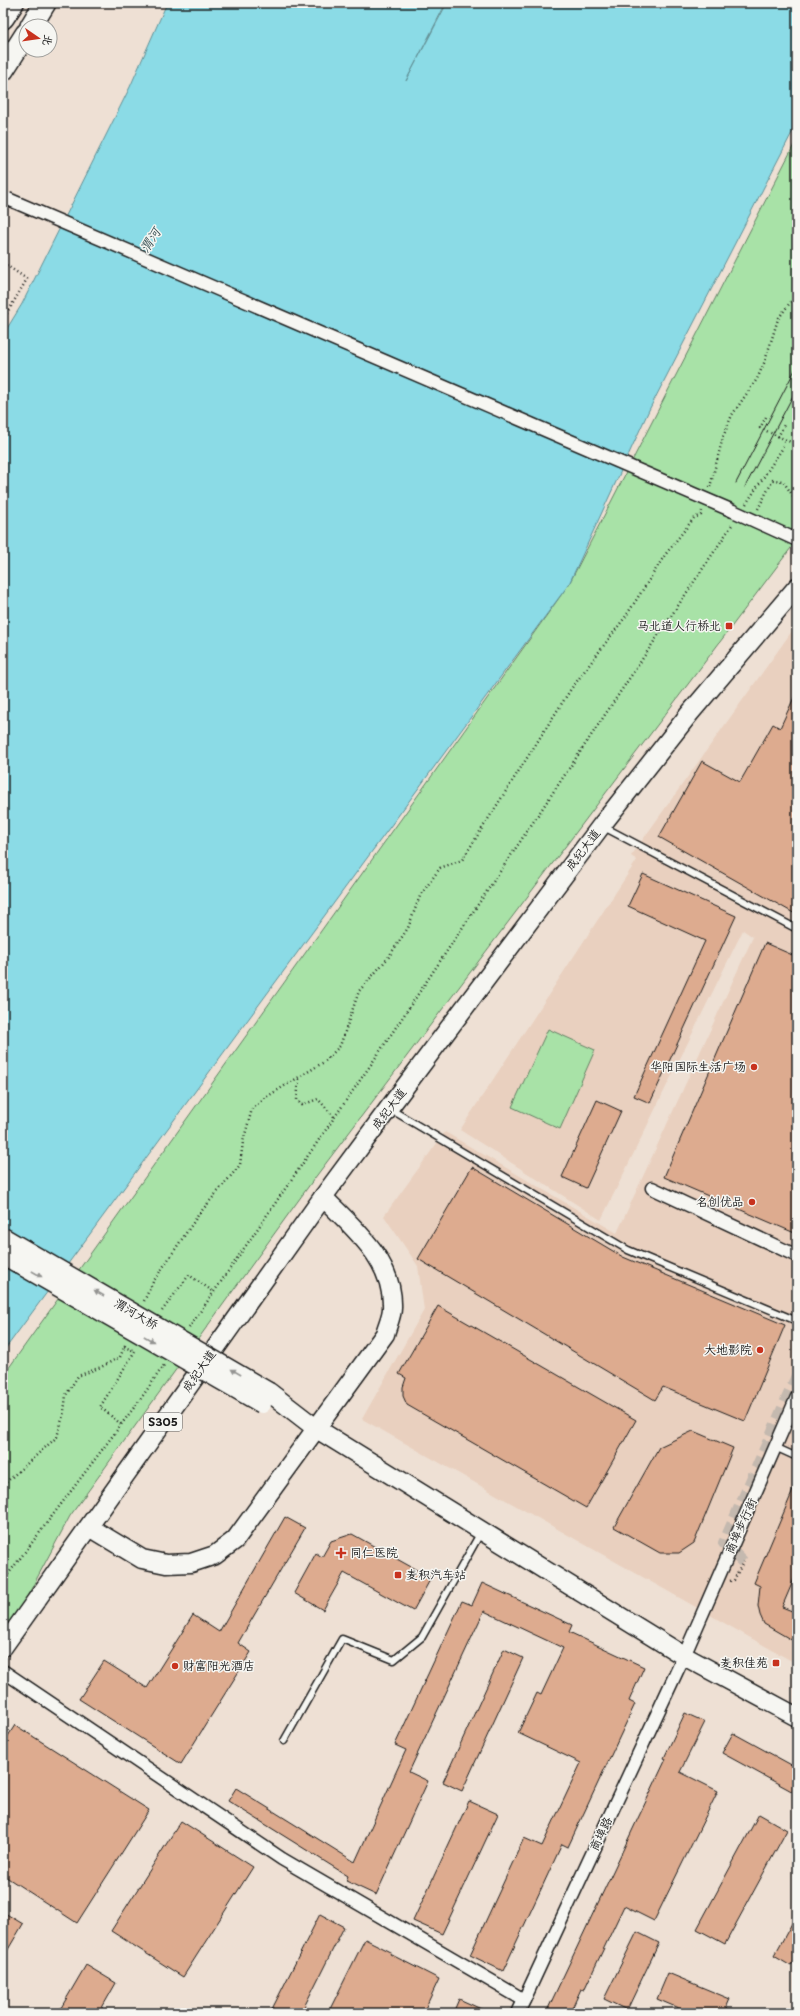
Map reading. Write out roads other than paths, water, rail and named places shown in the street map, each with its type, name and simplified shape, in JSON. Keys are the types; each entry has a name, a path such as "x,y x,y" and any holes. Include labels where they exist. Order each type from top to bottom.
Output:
{"highway":[{"path":"3,18 14,3"},
{"path":"36,18 46,3"},
{"path":"3,70 18,47"}],"main road":[{"name":"成纪大道","path":"3,1647 323,1197 389,1108 601,826 690,713 797,587"},
{"path":"89,1527 142,1559 160,1563 191,1563 215,1555 236,1540 385,1334 392,1308 390,1281 379,1257 323,1197"},
{"name":"渭河大桥","path":"3,1237 266,1398"},
{"name":"渭河大桥","path":"3,1255 266,1398"},
{"path":"266,1398 684,1656 797,1717"}],"street":[{"path":"5,198 797,540"},
{"path":"652,1188 797,1256"},
{"name":"商埠步行街","path":"684,1656 797,1397"},
{"name":"商埠路","path":"518,2013 684,1656"},
{"path":"3,1671 282,1859 524,2000"}],"lane":[{"path":"601,826 797,929"},
{"path":"389,1108 628,1250 797,1321"},
{"path":"775,1447 797,1456"},
{"path":"284,1741 342,1639 394,1660 422,1637 481,1530"}],"water":[{"name":"渭河","path":"167,3 446,3 406,81 447,3 797,3 797,123 649,410 569,584 3,1352 3,335 22,304 130,87"}],"tunnel":[{"path":"743,1562 724,1543 797,1376"}],"tram line":[{"path":"736,483 797,366"},
{"path":"745,487 797,388"}],"place":[{"name":"马北道人行桥北","path":"729,626"},
{"name":"华阳国际生活广场","path":"754,1067"},
{"name":"名创优品","path":"752,1202"},
{"name":"大地影院","path":"760,1350"},
{"name":"同仁医院","path":"341,1553"},
{"name":"麦积汽车站","path":"398,1575"},
{"name":"麦积佳苑","path":"776,1663"},
{"name":"财富阳光酒店","path":"175,1666"}]}
